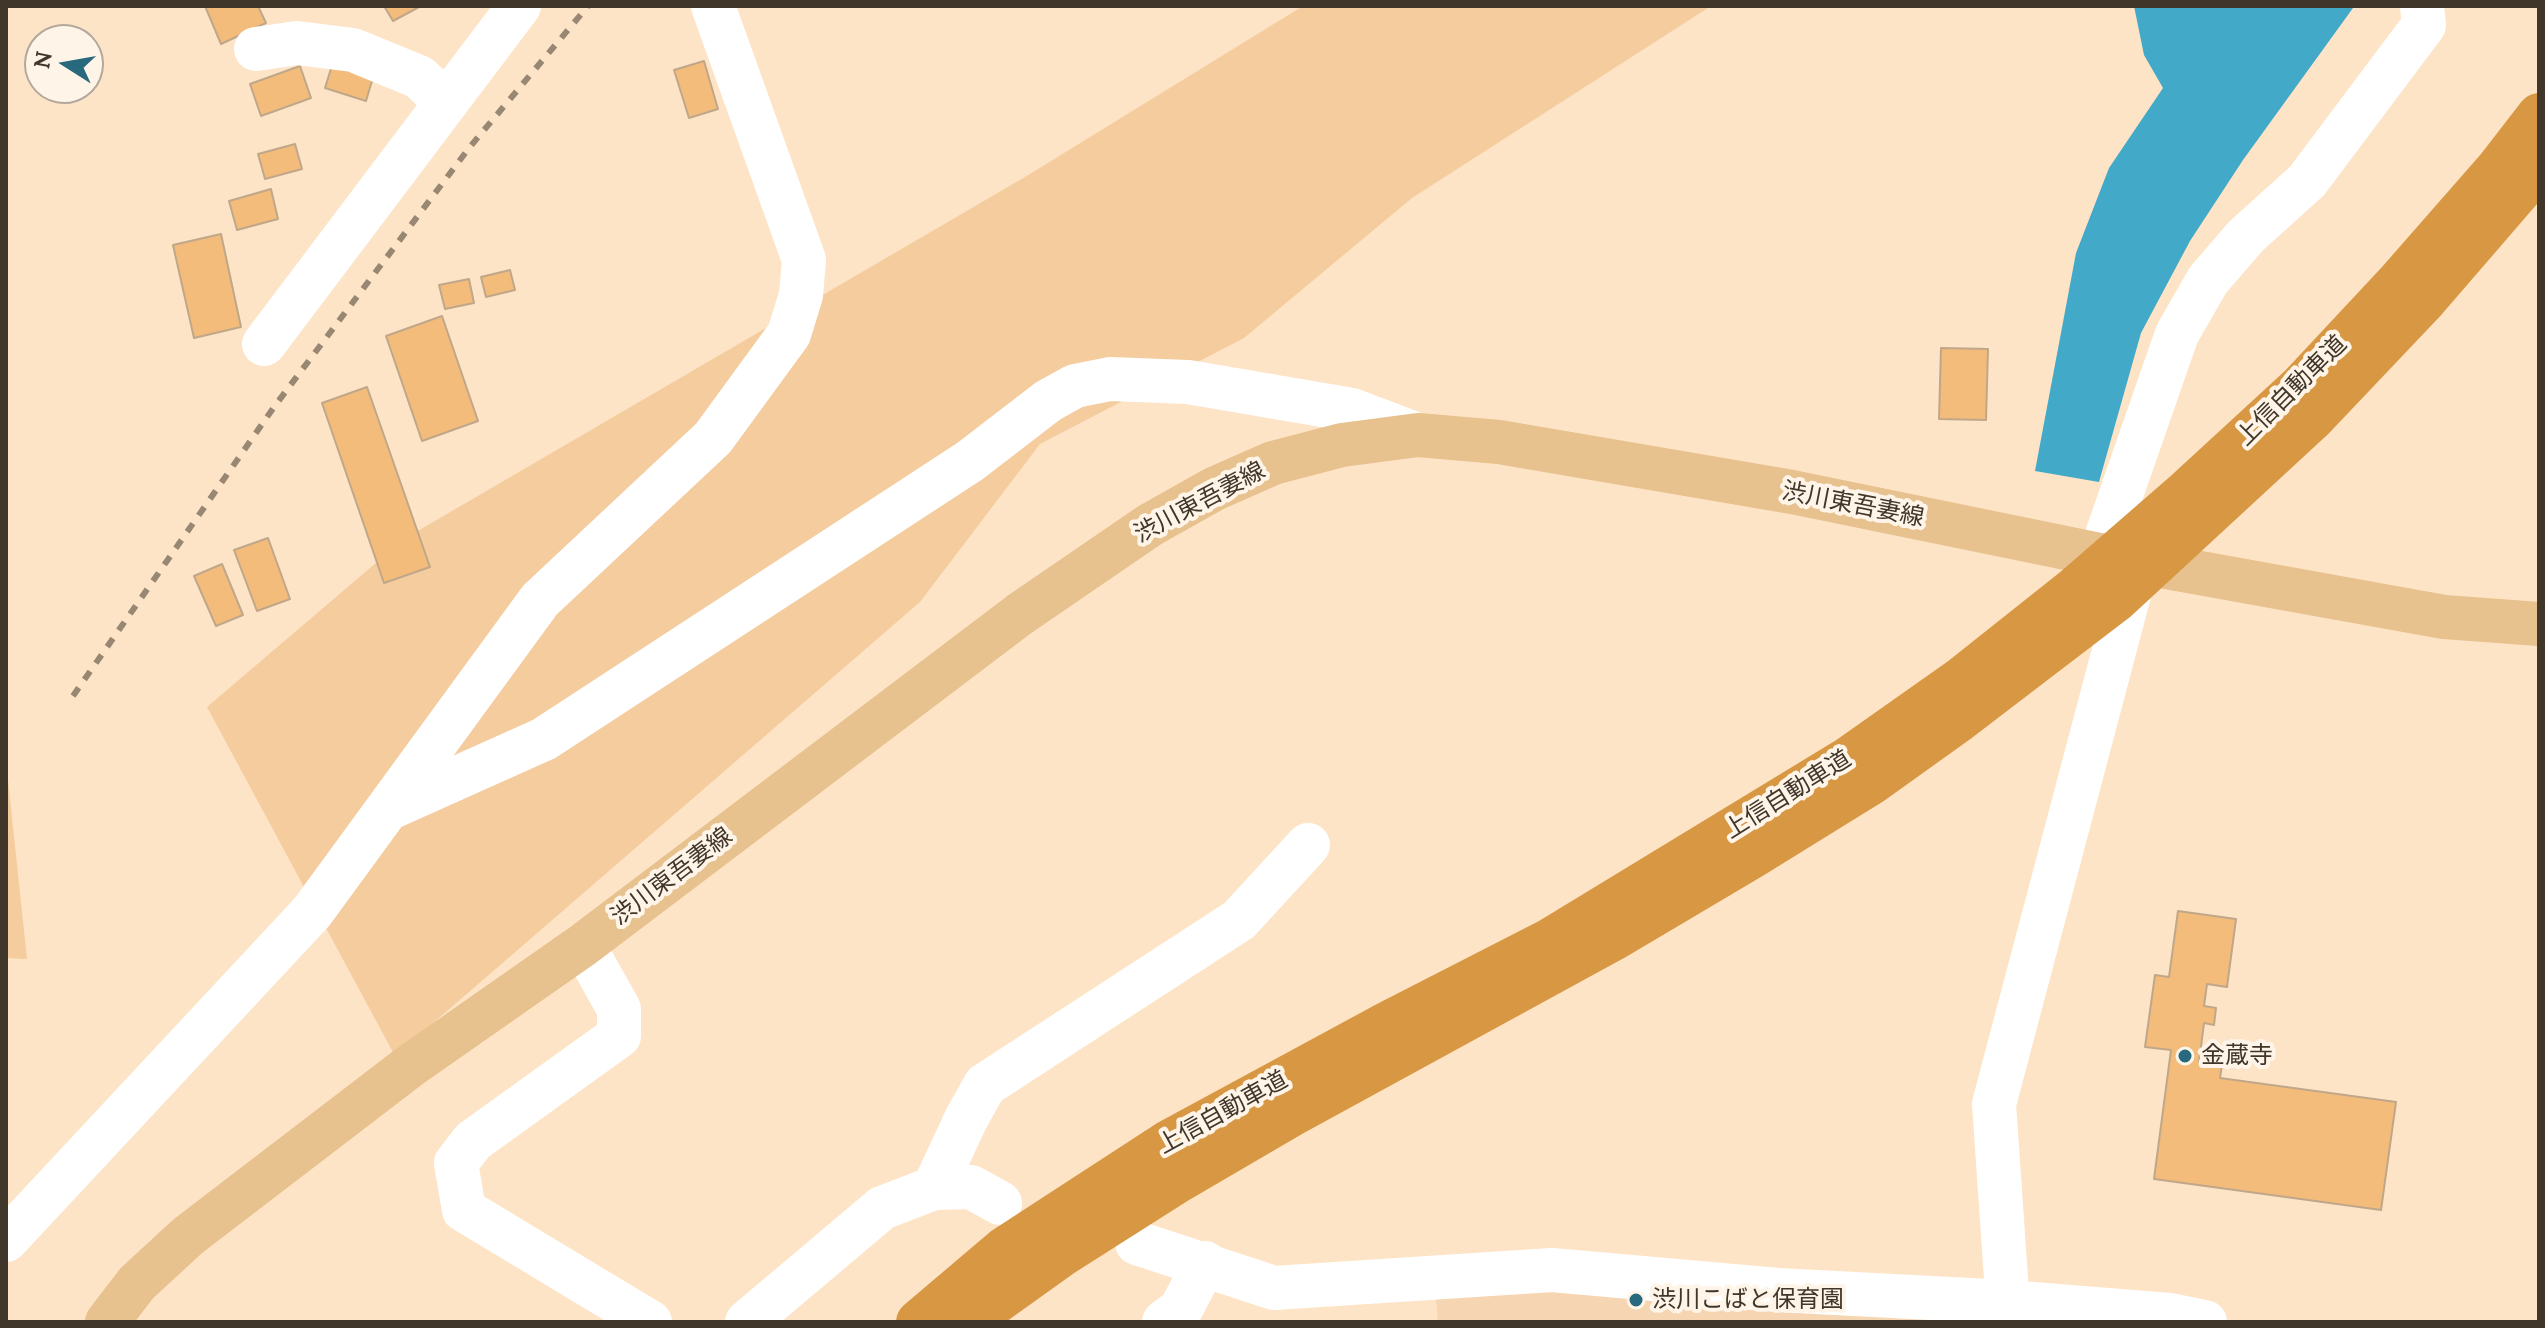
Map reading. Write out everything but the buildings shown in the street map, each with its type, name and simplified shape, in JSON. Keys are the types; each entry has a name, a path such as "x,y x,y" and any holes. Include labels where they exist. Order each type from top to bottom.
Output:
{"highway":[{"name":"上信自動車道","path":"918,1322 1004,1249 1170,1141 1386,1024 1550,940 1860,770 1959,720 2116,600 2300,387 2498,168 2539,115"},
{"name":"上信自動車道","path":"2201,501 2313,418 2395,331 2539,168"},
{"name":"上信自動車道","path":"968,1322 1060,1256 1178,1181 1291,1115 1613,939 1860,770"}],"main road":[{"name":"渋川東吾妻線","path":"107,1322 137,1283 188,1236 410,1066 583,945 1020,614 1150,525 1214,489 1273,463 1342,445 1418,435 1499,442 1792,492 2119,558 2444,617 2539,624"}],"street":[{"path":"6,1240 312,912 540,600 713,438 789,334 801,295 804,260 713,6"},
{"path":"2009,1312 1994,1104 2119,558 2177,334 2208,280 2246,236 2307,181 2424,25 2422,6"},
{"path":"264,344 515,7"},
{"path":"256,49 297,43 353,50 419,77 446,102"},
{"path":"387,810 544,739 956,470 1048,401 1075,386 1110,379 1188,382 1352,410 1418,435"},
{"path":"934,1188 985,1085 1239,920 1308,845"},
{"path":"583,945 619,1009 619,1036 473,1141 456,1163 458,1179 464,1210 650,1322"},
{"path":"747,1322 882,1208 934,1188 971,1187 1000,1203"},
{"path":"1137,1243 1274,1288 1552,1270 2009,1312 2170,1315 2205,1322"},
{"path":"1164,1322 1181,1309 1205,1263"}],"shaded area":[{"path":"1303,6 1711,6 1412,198 1244,338 1040,444 920,602 395,1056 207,707 404,539 1025,177"},
{"path":"6,761 27,959 6,958"},
{"name":"渋川こばと保育園","path":"1554,1279 1995,1322 1438,1322 1435,1289"}],"water":[{"path":"2134,6 2353,8 2243,160 2190,241 2141,333 2099,482 2035,471 2076,253 2109,168 2163,88 2144,55"}],"railway":[{"path":"73,696 274,407 469,148 588,6"}],"place":[{"name":"金蔵寺","path":"2185,1056"},
{"name":"渋川こばと保育園","path":"1636,1300"}]}
